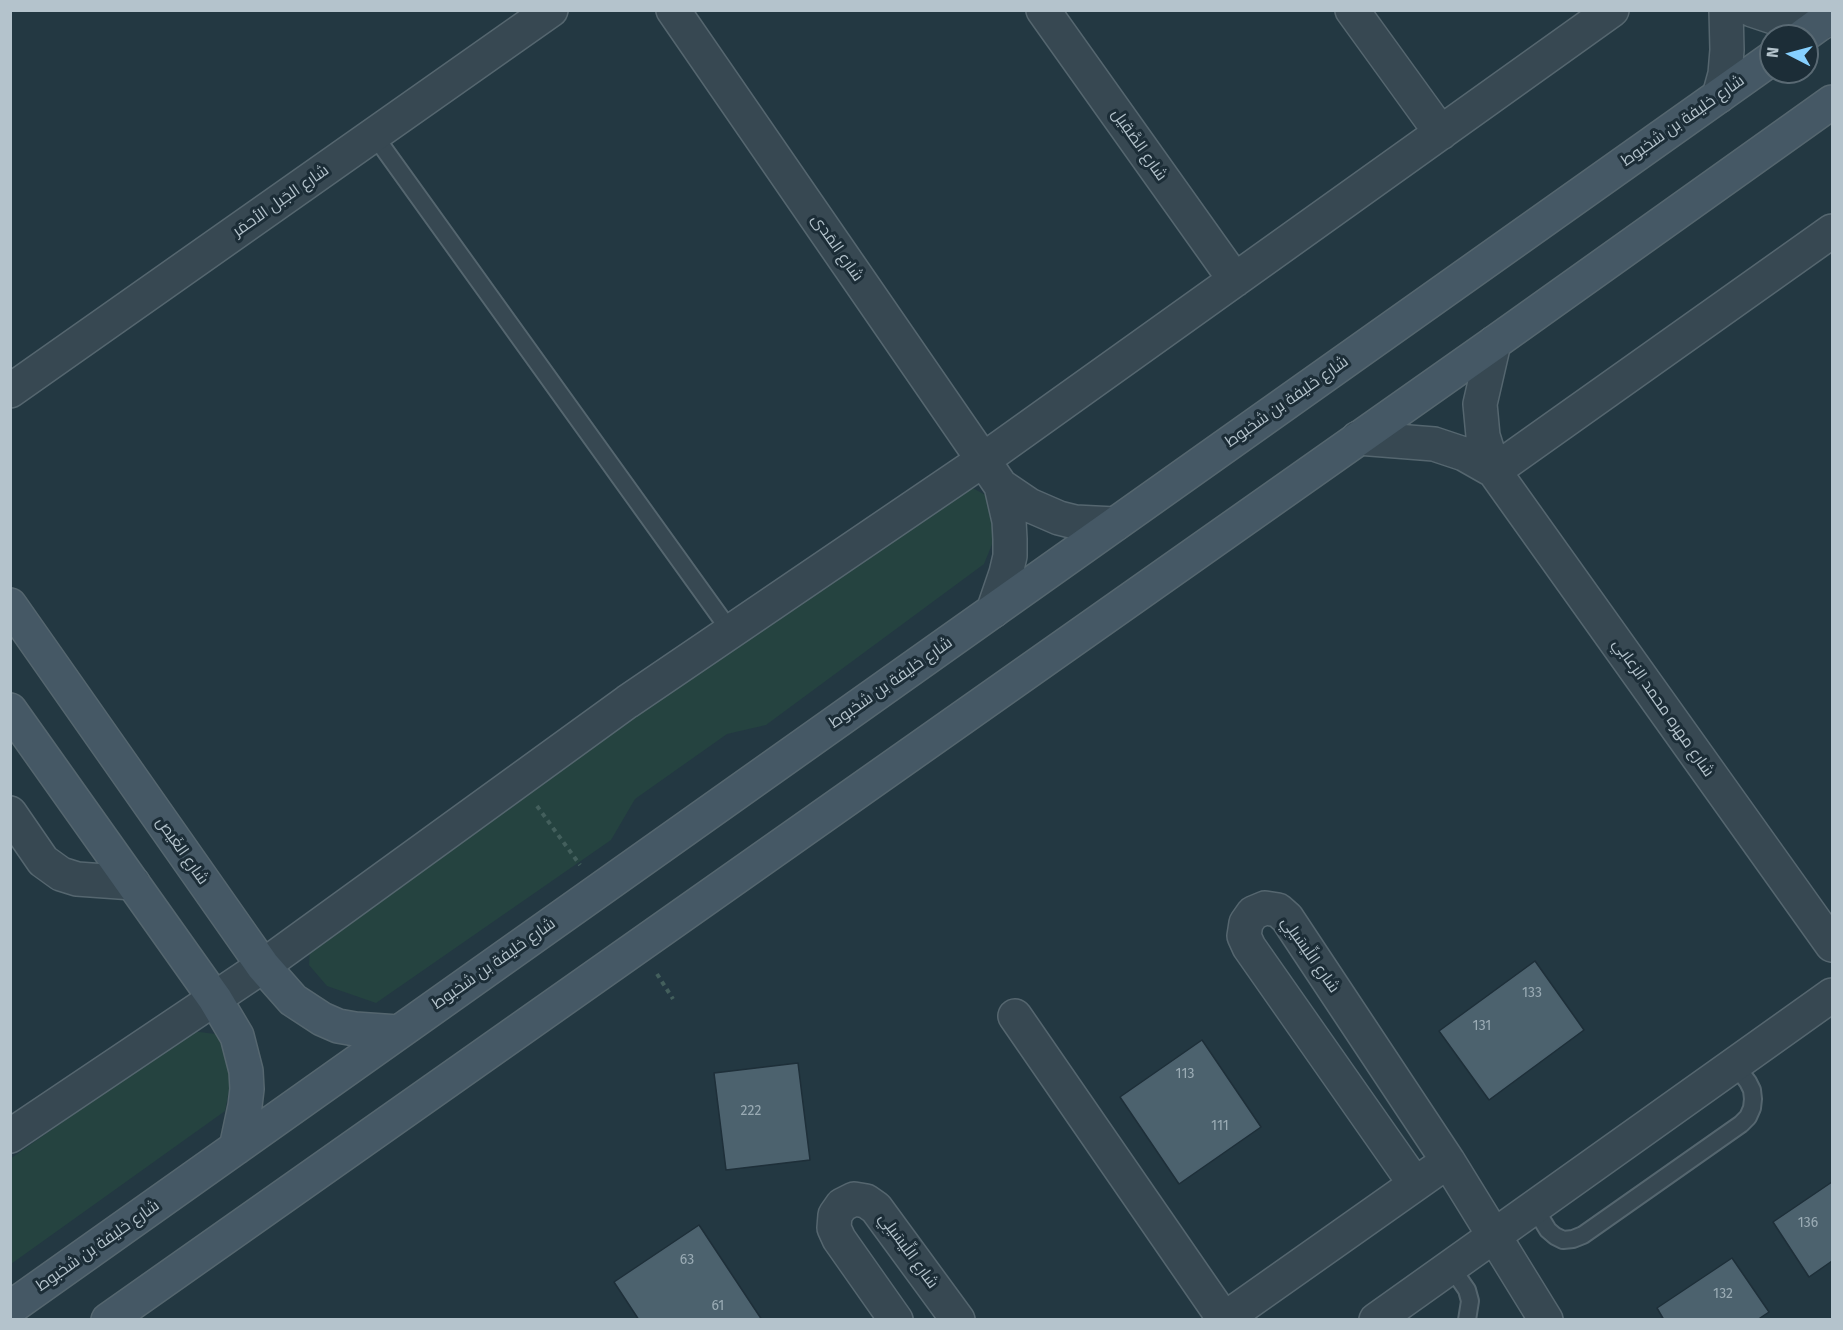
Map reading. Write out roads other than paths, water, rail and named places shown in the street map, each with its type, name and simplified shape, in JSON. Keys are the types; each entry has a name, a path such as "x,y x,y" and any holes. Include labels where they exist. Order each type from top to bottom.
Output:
{"main road":[{"name":"شارع خليفة بن شخبوط","path":"10,1308 1759,68"},
{"path":"108,1320 1833,102"},
{"name":"شارع الغَيص","path":"10,605 263,966 293,1000 322,1019 356,1029 398,1032"},
{"path":"10,710 215,999 237,1036 246,1071 245,1106 236,1148"}],"street":[{"name":"شارع الجَبل الأحمَر","path":"10,391 551,10"},
{"name":"شارع المَدى","path":"673,10 992,473 1029,505 1059,518 1075,522 1115,524"},
{"name":"شارع الصَّقِيل","path":"1043,10 1235,280"},
{"path":"1353,10 1441,133"},
{"path":"10,1136 263,966 627,702 731,632 992,473 1235,280 1612,10"},
{"path":"1719,96 1725,74 1727,50 1726,10"},
{"path":"1752,10 1773,17 1812,24"},
{"path":"1494,471 1833,231"},
{"name":"شارع مهره محمد الزعابي","path":"1494,343 1480,404 1483,436 1494,471 1833,945"},
{"name":"شارع مهره محمد الزعابي","path":"1358,438 1434,444 1464,454 1494,471"},
{"name":"شارع المَدى","path":"992,473 1009,522 1010,556 993,611"},
{"path":"10,813 43,861 61,874 77,879 133,882"},
{"name":"شارع اللِّيسَيلِي","path":"1416,1184 1249,947 1244,936 1246,923 1254,913 1265,908 1278,910 1287,918 1448,1161 1545,1320"},
{"path":"1376,1320 1833,995"},
{"path":"1015,1016 1223,1319 1448,1161"},
{"name":"شارع اللِّيسَيلِي","path":"896,1320 839,1239 834,1228 835,1215 842,1205 854,1199 866,1201 876,1208 958,1320"}],"lane":[{"path":"375,135 731,632"},
{"path":"1534,1207 1548,1230 1555,1236 1563,1240 1583,1235 1741,1124 1748,1117 1753,1099 1748,1082 1735,1065"},
{"path":"1450,1267 1467,1290 1470,1301 1467,1320"}]}
